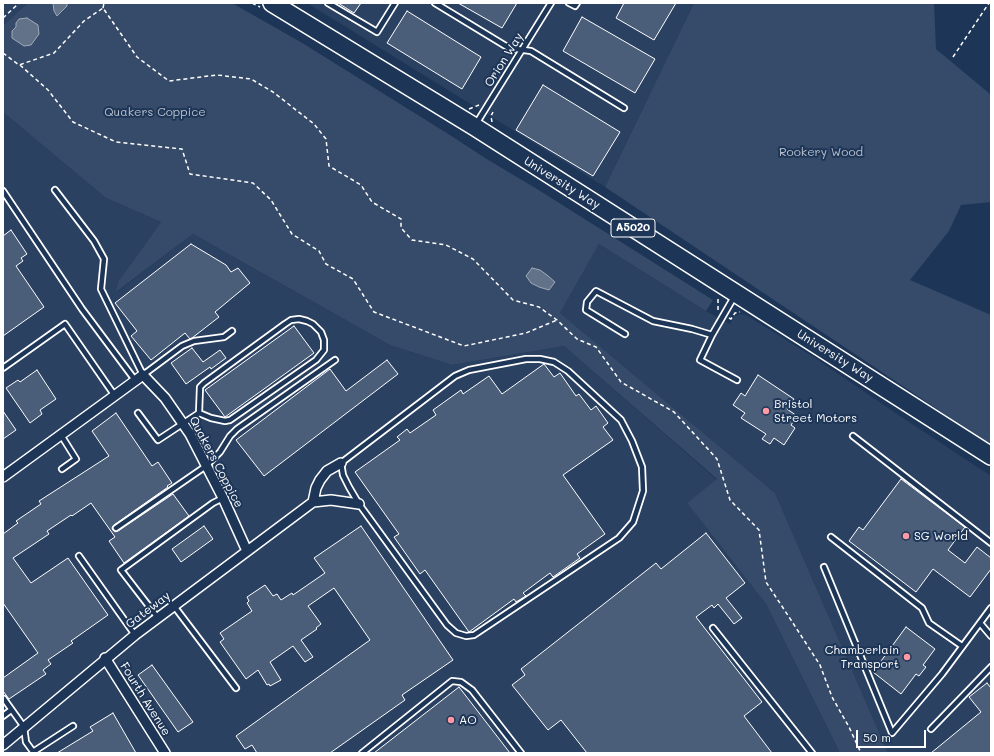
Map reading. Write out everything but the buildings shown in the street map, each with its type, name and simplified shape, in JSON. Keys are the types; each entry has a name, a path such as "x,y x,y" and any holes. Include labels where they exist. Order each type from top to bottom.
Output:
{"highway":[{"name":"University Way","path":"272,3 474,127 991,456"}],"street":[{"path":"3,477 143,375"},
{"name":"Quakers Coppice","path":"143,375 166,398 183,423 223,498 247,551"},
{"path":"341,463 327,471 320,480 316,488 313,502 331,500 359,504"},
{"name":"Gateway","path":"3,745 105,658 313,502"},
{"name":"Fourth Avenue","path":"105,658 165,753"}],"lane":[{"path":"328,3 377,32 395,3"},
{"path":"435,3 509,48 531,51 624,108"},
{"name":"Orion Way","path":"474,127 551,3"},
{"path":"569,3 575,6 577,3"},
{"path":"55,190 94,241 104,259 101,289 143,375 182,346 194,341 224,337 232,331"},
{"path":"3,191 82,309 135,380"},
{"path":"625,334 586,310 587,302 596,291 653,321 692,329 712,335"},
{"path":"736,293 712,335 700,360 737,380"},
{"path":"299,319 313,324 321,332 324,340 324,350 316,360 230,420 225,421 211,418 198,413 200,387 285,324 292,320 299,319"},
{"path":"3,368 64,324 115,396"},
{"path":"526,359 540,359 554,362 568,371 621,420 632,441 642,467 643,491 633,522 618,538 474,635 466,636 456,633 447,625 359,504 343,475 341,463 455,376 469,370 526,359"},
{"path":"116,528 206,466 220,452 230,436 237,429 335,360"},
{"path":"138,413 158,440 198,413"},
{"path":"61,435 76,459 62,469"},
{"path":"853,436 991,543"},
{"path":"158,618 121,570 213,503 223,498"},
{"path":"831,537 922,608 929,623 962,646"},
{"path":"79,556 135,635"},
{"path":"824,567 892,734 942,674 991,608"},
{"path":"174,606 236,688"},
{"path":"980,623 991,636"},
{"path":"713,628 812,753"},
{"path":"931,729 991,667"},
{"path":"362,753 452,681 460,682 472,690 521,753"},
{"path":"4,699 24,727 26,742 33,752 73,726"},
{"path":"3,716 12,710"}],"path":[{"path":"3,18 19,3"},
{"path":"19,65 54,53 84,22 103,8 104,3"},
{"path":"953,57 990,3"},
{"path":"103,8 137,57 169,81 217,75 251,79 273,92 314,124 326,139 329,166 362,185 372,202 401,219 401,228 412,240 446,245 473,259 513,300 539,307 557,320 577,339 596,347 621,382 674,412 717,458 730,500 758,530 766,582 820,666 832,697 849,727 861,753"},
{"path":"3,53 48,90 73,122 116,142 182,149 190,174 253,183 271,200 292,234 319,251 326,264 353,279 374,312 464,346 526,333 557,320"}],"shaded area":[{"path":"3,3 28,3 3,27"},
{"path":"53,3 67,3 67,6 57,16 54,11"},
{"path":"307,3 694,3 605,187"},
{"path":"27,18 38,25 39,34 31,45 24,46 12,38 12,31 16,27 16,23 19,19"},
{"path":"3,112 106,198 161,222 118,282 117,292 193,234 390,345 452,365 564,346 717,480 687,503 766,604 840,753 3,753"},
{"path":"599,244 706,311 730,324 734,317 740,314 746,315 815,358 991,476 991,753 888,753 775,493 560,313"},
{"path":"532,268 540,270 555,282 549,290 531,283 526,276"}],"green space":[{"name":"Quakers Coppice","path":"28,3 232,3 304,44 713,300 706,311 599,244 560,313 775,493 888,753 840,753 766,604 687,503 717,479 564,346 452,365 390,345 193,234 116,292 118,282 161,222 106,198 3,112 3,26"},
{"name":"Rookery Wood","path":"694,3 934,3 936,49 990,94 991,91 991,202 961,205 949,231 910,280 991,315 991,445 605,187"}],"place":[{"name":"Bristol Street Motors","path":"766,411"},
{"name":"SG World","path":"906,536"},
{"name":"Chamberlain Transport","path":"907,657"},
{"name":"AO","path":"451,720"}]}
